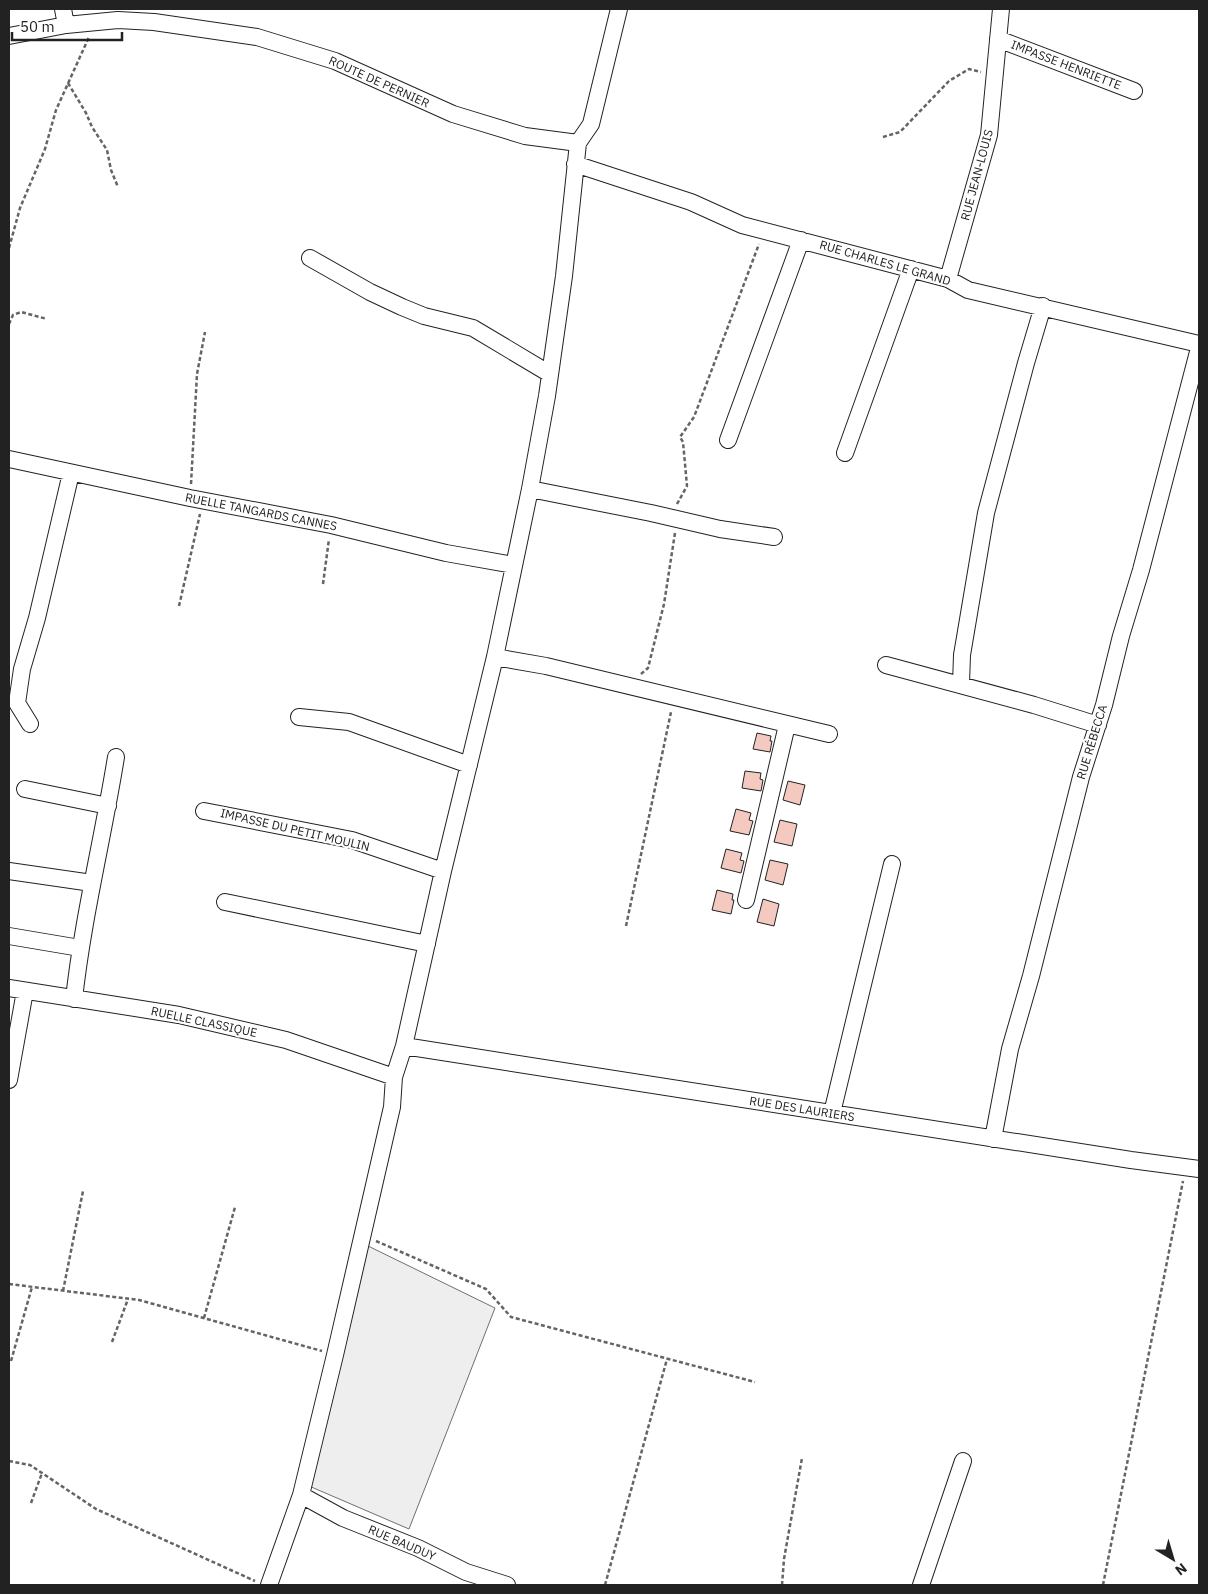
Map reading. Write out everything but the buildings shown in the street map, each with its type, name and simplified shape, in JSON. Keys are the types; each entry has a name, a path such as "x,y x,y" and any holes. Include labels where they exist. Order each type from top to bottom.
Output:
{"street":[{"path":"263,1583 301,1495 392,1107 394,1077 404,1046 443,871 495,657 530,490 550,374 564,276 578,143 591,124 619,9"},
{"name":"RUE JEAN-LOUIS","path":"948,279 989,135 1001,9"},
{"name":"ROUTE DE PERNIER","path":"9,36 64,17 96,22 156,16 257,37 335,61 452,114 525,136 578,143"},
{"name":"IMPASSE HENRIETTE","path":"998,39 1134,91"},
{"name":"RUE CHARLES LE GRAND","path":"576,164 692,202 742,225 948,279 968,290 1199,344"},
{"path":"728,440 801,240"},
{"path":"310,258 370,292 402,307 424,316 473,328 550,374"},
{"path":"845,453 911,269"},
{"path":"960,684 964,646 986,513 1043,306"},
{"name":"RUE RÉBECCA","path":"993,1139 1010,1049 1031,976 1081,777 1098,725 1121,636 1141,570 1199,348"},
{"name":"RUELLE TANGARDS CANNES","path":"9,459 196,500 331,525 446,553 514,565"},
{"path":"30,724 17,703 22,669 37,618 71,473"},
{"path":"530,490 720,529 774,537"},
{"path":"495,657 546,666 829,734"},
{"path":"886,665 960,684 1098,725"},
{"path":"299,717 349,722 468,765"},
{"path":"746,900 787,725"},
{"path":"74,999 80,948 116,757"},
{"path":"25,789 108,806"},
{"name":"IMPASSE DU PETIT MOULIN","path":"204,810 352,840 443,871"},
{"path":"832,1113 892,864"},
{"path":"9,871 92,883"},
{"path":"225,902 427,944"},
{"path":"9,936 80,948"},
{"name":"RUELLE CLASSIQUE","path":"9,988 179,1014 286,1040 394,1077"},
{"path":"9,1080 26,991"},
{"name":"RUE DES LAURIERS","path":"404,1046 993,1139 1193,1168"},
{"path":"922,1585 963,1461"},
{"name":"RUE BAUDUY","path":"301,1495 343,1518 418,1548 466,1572 506,1585"}],"path":[{"path":"9,248 20,208 45,149 56,110 96,22"},
{"path":"883,137 900,132 949,81 969,69 995,75"},
{"path":"68,83 107,150 111,170 118,187"},
{"path":"628,687 648,668 664,604 675,535 674,509 687,486 683,442 680,436 694,417 764,231"},
{"path":"9,324 13,315 21,312 47,319"},
{"path":"179,606 196,500 197,374 205,332"},
{"path":"323,584 331,525"},
{"path":"626,926 674,698"},
{"path":"1103,1585 1193,1168"},
{"path":"62,1291 83,1192"},
{"path":"204,1318 235,1207"},
{"path":"363,1235 486,1289 512,1317 755,1382"},
{"path":"9,1284 140,1300 335,1355"},
{"path":"11,1361 32,1287"},
{"path":"112,1342 128,1299"},
{"path":"605,1585 666,1359"},
{"path":"782,1585 784,1559 802,1458"},
{"path":"9,1461 30,1465 96,1509 263,1583"},
{"path":"31,1504 42,1473"}],"shaded area":[{"path":"366,1245 495,1308 409,1529 309,1486"}]}
